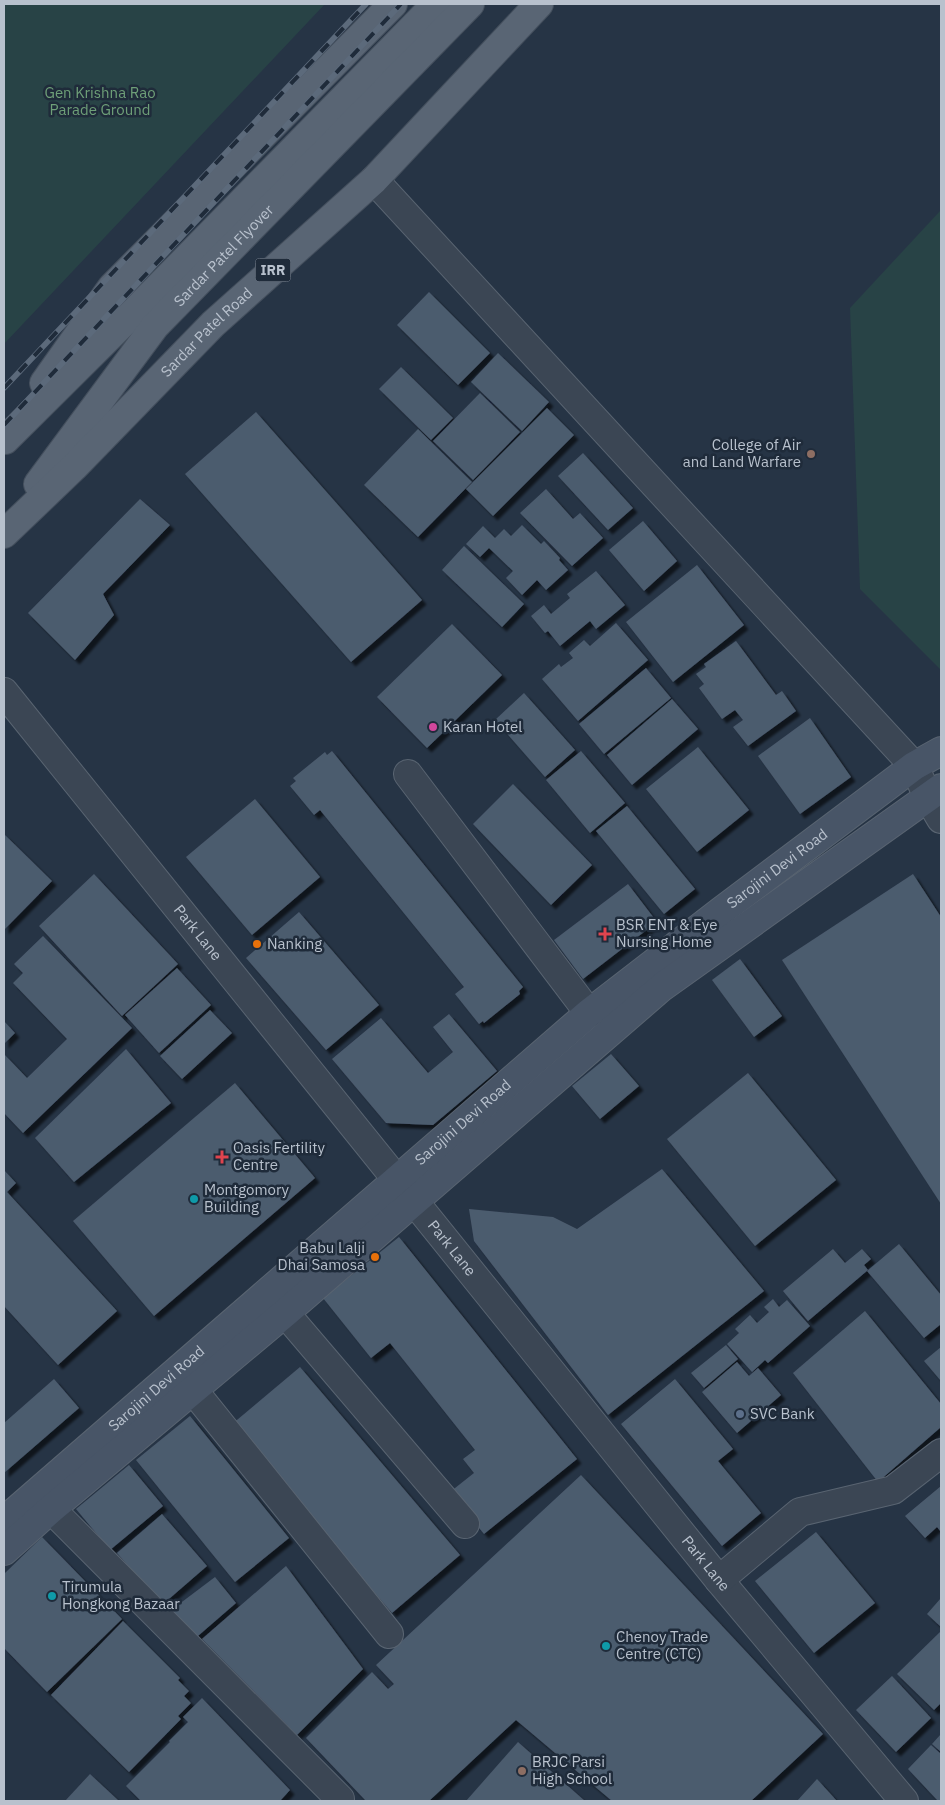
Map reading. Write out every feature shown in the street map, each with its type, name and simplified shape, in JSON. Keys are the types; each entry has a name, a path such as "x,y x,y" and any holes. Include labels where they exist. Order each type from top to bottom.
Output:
{"main road":[{"path":"4,440 112,287 393,4"},
{"name":"Sardar Patel Flyover","path":"4,529 146,318 436,4"},
{"name":"Sardar Patel Flyover","path":"4,440 146,318 470,4"},
{"name":"Sardar Patel Road","path":"4,534 74,467 213,324 374,180 538,4"},
{"name":"Sarojini Devi Road","path":"4,1520 589,1013 914,766 941,751"},
{"name":"Sarojini Devi Road","path":"4,1552 51,1508 285,1313 662,987 937,801"}],"street":[{"path":"374,180 914,766 937,801"},
{"name":"Park Lane","path":"4,692 719,1580 904,1801"},
{"path":"408,774 589,1013"},
{"path":"285,1313 465,1524"},
{"path":"193,1390 389,1634"},
{"path":"719,1580 800,1512 893,1490 941,1453"},
{"path":"51,1508 340,1799"}],"green space":[{"name":"Gen Krishna Rao Parade Ground","path":"4,4 325,4 4,344"},
{"path":"941,210 941,670 860,589 850,308"}],"building":[{"path":"429,292 490,353 458,385 397,325"},
{"path":"498,353 549,402 522,431 471,382"},
{"path":"401,367 453,418 431,440 379,389"},
{"path":"480,393 520,432 473,480 433,441"},
{"path":"547,408 574,435 493,516 466,489"},
{"path":"256,412 422,600 351,662 185,474"},
{"path":"418,429 472,482 418,537 364,485"},
{"path":"583,453 633,508 608,530 558,476"},
{"path":"546,489 573,519 580,513 603,538 572,566 520,513"},
{"path":"140,499 170,525 103,594 114,615 75,660 28,613"},
{"path":"643,521 677,561 644,591 609,550"},
{"path":"522,525 541,544 544,541 568,570 546,590 537,580 522,595 506,578 513,571 489,548 480,557 466,544 483,526 495,538 504,529 511,536"},
{"path":"464,546 524,604 502,627 442,570"},
{"path":"697,565 744,625 673,682 626,622"},
{"path":"596,571 625,605 596,629 590,621 560,646 548,631 545,633 531,616 544,605 551,614 570,598 567,594"},
{"path":"616,623 648,660 578,721 542,679 559,664 561,667 573,658 569,653 584,640 590,646"},
{"path":"452,624 502,675 427,748 377,697"},
{"path":"736,641 776,695 782,691 796,711 748,746 733,727 743,720 735,710 722,719 699,688 704,684 696,674 706,667 704,664"},
{"path":"646,668 671,698 604,754 579,724"},
{"path":"524,693 575,750 545,777 495,720"},
{"path":"672,699 698,729 632,785 607,755"},
{"path":"810,718 851,777 800,814 758,756"},
{"path":"698,747 749,810 697,852 646,789"},
{"path":"332,751 523,987 519,991 520,994 484,1023 483,1021 479,1024 455,994 464,987 320,810 314,815 290,786 296,781 293,778 325,752 327,755"},
{"path":"581,751 625,803 590,833 546,780"},
{"path":"513,784 592,865 551,905 473,824"},
{"path":"255,799 320,877 252,935 186,857"},
{"path":"627,806 695,889 664,914 596,831"},
{"path":"4,834 52,881 4,930"},
{"path":"94,874 178,964 122,1016 39,926"},
{"path":"913,874 941,917 941,1204 782,960"},
{"path":"628,884 657,922 583,979 554,940"},
{"path":"299,912 379,1005 326,1050 246,958"},
{"path":"43,936 132,1028 23,1133 4,1113 4,1054 27,1078 67,1039 13,983 23,973 14,964"},
{"path":"740,959 782,1016 754,1037 712,980"},
{"path":"177,968 211,1005 159,1053 125,1015"},
{"path":"210,1010 232,1033 182,1079 160,1056"},
{"path":"449,1014 497,1071 433,1125 386,1123 332,1059 381,1018 428,1073 453,1052 433,1027"},
{"path":"4,1021 15,1033 4,1044"},
{"path":"126,1049 171,1103 74,1182 35,1138"},
{"path":"611,1054 639,1086 600,1119 572,1086"},
{"path":"748,1073 836,1180 755,1246 667,1139"},
{"name":"Montgomory Building","path":"235,1083 315,1178 154,1316 73,1221"},
{"path":"662,1169 764,1291 608,1415 474,1241 469,1209 553,1217 577,1229"},
{"path":"4,1170 16,1183 7,1192 117,1311 58,1365 4,1306"},
{"path":"399,1237 577,1459 484,1534 450,1492 474,1473 463,1459 475,1450 390,1343 371,1358 323,1298"},
{"path":"899,1244 941,1295 941,1324 924,1338 867,1271"},
{"path":"833,1249 845,1263 862,1249 871,1259 864,1265 868,1270 808,1321 783,1291"},
{"path":"773,1299 779,1307 787,1300 810,1326 768,1363 765,1360 752,1372 727,1344 739,1333 735,1329 750,1315 757,1323 769,1312 764,1307"},
{"path":"865,1311 941,1404 941,1427 878,1482 793,1373"},
{"path":"726,1345 738,1359 704,1388 691,1373"},
{"path":"941,1347 941,1381 924,1361"},
{"name":"SVC Bank","path":"737,1362 749,1376 758,1368 781,1395 737,1433 702,1392"},
{"path":"300,1367 460,1555 392,1613 231,1425"},
{"path":"54,1379 79,1408 4,1473 4,1423"},
{"path":"675,1379 733,1449 718,1461 761,1513 722,1546 621,1424"},
{"path":"190,1416 289,1538 235,1582 136,1460"},
{"path":"129,1465 163,1506 110,1550 76,1509"},
{"name":"Chenoy Trade Centre (CTC)","path":"581,1475 823,1734 751,1801 612,1801 516,1720 429,1801 366,1801 306,1738 372,1672 388,1689 394,1684 376,1665"},
{"path":"941,1486 941,1532 937,1527 925,1538 905,1516"},
{"path":"162,1514 207,1566 162,1605 117,1553"},
{"path":"816,1532 875,1603 814,1653 755,1581"},
{"name":"Tirumula Hongkong Bazaar","path":"42,1537 122,1619 47,1692 4,1648 4,1574"},
{"path":"286,1566 363,1669 297,1735 202,1639"},
{"path":"215,1577 236,1603 191,1642 166,1614"},
{"path":"941,1598 941,1627 927,1614"},
{"path":"123,1621 180,1678 178,1680 189,1691 184,1696 191,1703 178,1716 181,1719 129,1772 51,1695"},
{"path":"941,1631 941,1703 934,1710 897,1674"},
{"path":"892,1676 931,1718 896,1752 856,1710"},
{"path":"202,1698 290,1790 280,1801 141,1801 126,1786 188,1722 183,1717"},
{"path":"941,1734 941,1752 932,1744"},
{"name":"BRJC Parsi High School","path":"518,1742 585,1801 466,1801"},
{"path":"931,1745 941,1754 941,1801 938,1801 908,1769"},
{"path":"90,1774 119,1801 65,1801"},
{"path":"817,1779 837,1801 797,1801"}],"railway":[{"path":"4,388 366,4"},
{"path":"4,425 401,4"}],"place":[{"name":"College of Air and Land Warfare","path":"811,454"},
{"name":"Karan Hotel","path":"433,727"},
{"name":"BSR ENT & Eye Nursing Home","path":"605,934"},
{"name":"Nanking","path":"257,944"},
{"name":"Oasis Fertility Centre","path":"222,1157"},
{"name":"Montgomory Building","path":"194,1199"},
{"name":"Babu Lalji Dhai Samosa","path":"375,1257"},
{"name":"SVC Bank","path":"740,1414"},
{"name":"Tirumula Hongkong Bazaar","path":"52,1596"},
{"name":"Chenoy Trade Centre (CTC)","path":"606,1646"},
{"name":"BRJC Parsi High School","path":"522,1771"}]}
